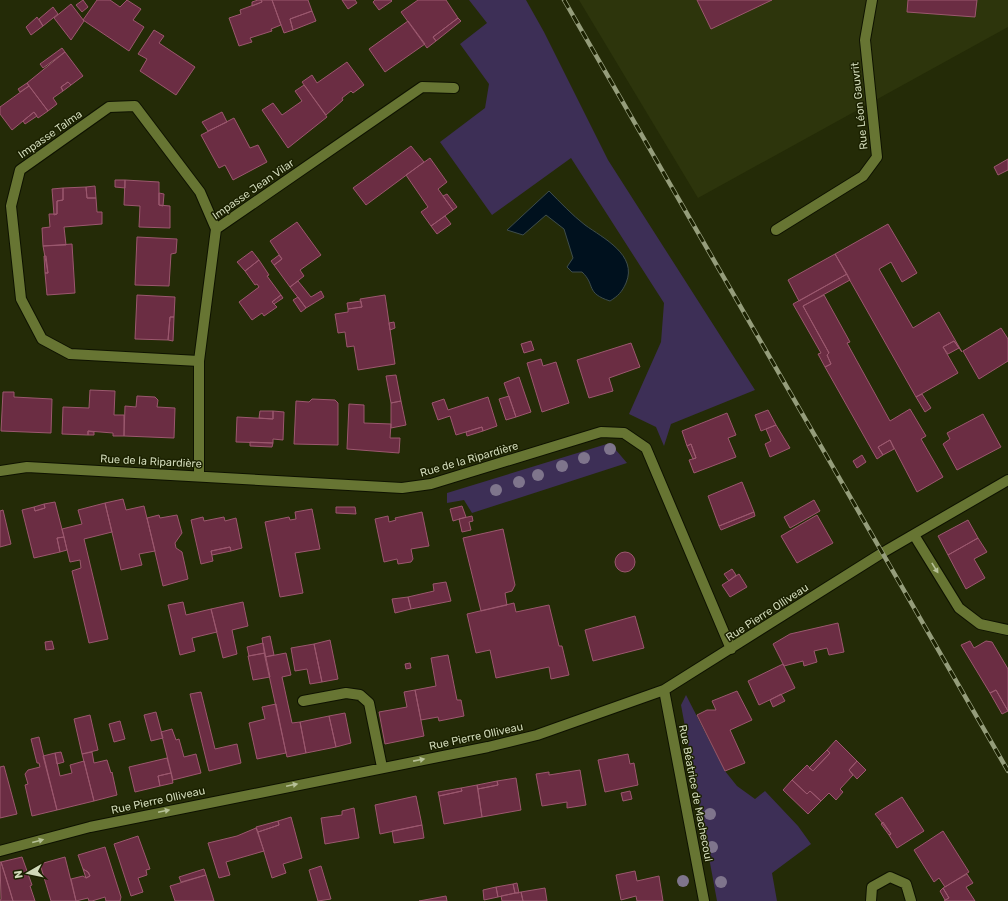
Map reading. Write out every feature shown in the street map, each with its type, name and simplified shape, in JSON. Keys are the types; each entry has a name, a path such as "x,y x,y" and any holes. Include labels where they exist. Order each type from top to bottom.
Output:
{"street":[{"name":"Rue Léon Gauvrit","path":"776,230 863,176 877,157 865,40 872,0"},
{"name":"Impasse Jean Vilar","path":"199,476 199,361 216,228 422,87 454,88"},
{"name":"Impasse Talma","path":"199,361 70,354 42,339 20,299 11,206 20,170 109,107 135,106 200,192 216,228"},
{"name":"Rue de la Ripardière","path":"0,471 27,467 402,488 431,484 601,432 624,433 646,448 731,649"},
{"name":"Rue Pierre Olliveau","path":"0,851 90,827 382,767 488,747 537,735 664,690 882,552 1008,480"},
{"path":"914,535 959,608 980,624 1008,630"},
{"name":"Rue Béatrice de Machecoul","path":"664,690 704,901"},
{"path":"303,701 346,693 360,695 369,703 382,767"},
{"path":"871,901 872,887 890,877 906,884 911,901"}],"shaded area":[{"path":"469,0 526,0 544,32 608,160 755,390 671,424 664,446 656,427 629,414 661,342 664,303 571,158 492,215 440,142 485,108 489,84 460,44 487,23"},
{"path":"579,0 1008,0 1008,27 698,198"},
{"path":"610,443 627,463 472,513 464,500 447,503 447,493"},
{"path":"686,695 725,771 737,786 755,799 765,791 798,826 811,844 772,873 777,901 717,901 681,705"}],"water":[{"path":"549,191 575,217 617,248 623,256 627,264 628,273 626,283 620,294 610,301 602,298 594,292 589,281 582,272 572,272 567,267 573,258 564,229 546,215 523,235 507,230"}],"building":[{"path":"83,0 88,7 82,12 76,5"},
{"path":"97,0 110,0 120,7 127,0 141,9 133,20 144,27 129,51 83,20"},
{"path":"261,0 262,2 252,6 252,2"},
{"path":"261,0 272,0 281,25 271,29 272,31 250,38 252,42 239,46 229,18 241,14 240,10 262,2"},
{"path":"272,0 308,0 312,11 290,19 293,30 284,33"},
{"path":"342,0 355,0 357,3 348,9"},
{"path":"375,0 392,1 379,10 373,2"},
{"path":"418,0 446,0 458,18 433,37 436,41 427,48 401,12"},
{"path":"697,0 772,0 711,29"},
{"path":"908,0 977,0 975,17 907,12"},
{"path":"71,4 84,21 71,40 54,18"},
{"path":"53,7 58,14 43,26 39,19"},
{"path":"312,11 316,21 293,30 290,19"},
{"path":"37,17 43,26 31,35 26,27"},
{"path":"458,18 461,21 436,41 433,37"},
{"path":"408,21 425,44 385,72 369,49"},
{"path":"154,30 164,36 159,43 195,67 176,95 140,71 147,59 138,54"},
{"path":"62,48 65,52 43,68 40,64"},
{"path":"65,52 83,76 71,85 68,82 61,87 63,91 53,98 57,104 48,111 27,83"},
{"path":"347,62 364,85 353,93 351,91 342,98 343,100 326,115 302,82 312,75 317,83"},
{"path":"68,82 71,85 63,91 61,87"},
{"path":"27,83 29,86 20,92 18,89"},
{"path":"304,85 327,117 288,148 262,110 273,103 282,115 302,101 295,91"},
{"path":"29,86 48,111 38,118 34,112 12,130 0,114 0,107"},
{"path":"34,112 37,116 25,124 23,121"},
{"path":"222,112 227,122 208,131 202,122"},
{"path":"234,118 250,148 258,145 267,162 233,180 225,165 219,168 201,135"},
{"path":"411,146 424,162 366,205 353,188"},
{"path":"430,158 447,182 438,189 453,210 431,226 421,212 428,207 406,175"},
{"path":"1008,159 1008,170 998,175 994,167"},
{"path":"115,180 125,180 125,188 115,187"},
{"path":"125,180 159,182 159,205 170,206 170,228 139,227 140,206 124,205"},
{"path":"95,186 96,198 87,198 86,187"},
{"path":"86,187 87,198 96,198 97,212 102,212 102,224 64,227 66,245 43,246 42,228 50,227 49,214 57,214 57,201 63,200 63,188"},
{"path":"63,188 63,200 57,201 57,214 54,215 52,189"},
{"path":"159,193 164,194 163,206 159,205"},
{"path":"447,194 457,207 453,210 443,196"},
{"path":"445,216 451,224 437,234 431,226"},
{"path":"297,222 321,255 300,270 304,276 290,287 274,265 282,259 270,241"},
{"path":"888,224 917,273 902,282 891,262 879,269 913,328 939,312 962,352 954,341 943,347 958,373 916,397 835,254"},
{"path":"137,237 177,239 176,253 171,254 169,286 135,285"},
{"path":"72,244 75,293 47,295 45,273 48,273 43,246"},
{"path":"252,251 259,260 245,271 237,262"},
{"path":"835,254 847,274 799,301 788,280"},
{"path":"279,255 282,259 274,265 271,261"},
{"path":"44,256 46,256 48,273 45,273"},
{"path":"259,260 269,275 267,276 281,295 272,302 277,307 264,316 262,313 252,320 239,302 259,287 257,284 255,285 245,271"},
{"path":"847,274 850,280 803,306 829,353 827,355 831,364 825,367 818,354 821,353 793,304"},
{"path":"298,281 311,297 321,291 324,297 306,308 290,287"},
{"path":"137,295 175,297 174,317 170,317 168,340 135,339"},
{"path":"281,295 283,298 274,304 272,302"},
{"path":"385,295 395,364 358,370 354,346 347,347 345,332 338,333 335,314 348,312 348,309 362,307 360,299"},
{"path":"824,295 850,342 847,343 890,421 910,409 926,436 921,439 943,477 917,492 890,440 878,447 883,455 877,459 825,367 831,364 827,355 829,353 803,306"},
{"path":"298,297 306,308 301,312 293,300"},
{"path":"361,301 362,307 348,309 347,303"},
{"path":"170,317 174,317 173,341 168,340"},
{"path":"394,322 395,328 390,330 389,323"},
{"path":"1001,328 1008,339 1008,361 979,379 963,351"},
{"path":"531,341 534,350 524,353 521,344"},
{"path":"954,341 959,348 948,354 943,347"},
{"path":"631,343 640,367 609,378 613,391 589,398 577,360"},
{"path":"541,359 543,366 556,362 569,403 542,412 527,363"},
{"path":"396,375 401,401 391,403 386,376"},
{"path":"519,377 531,412 516,417 504,383"},
{"path":"90,390 115,391 114,415 124,415 124,436 113,436 113,433 88,431 88,435 62,434 63,407 89,408"},
{"path":"3,392 14,392 14,397 52,399 51,433 1,431"},
{"path":"922,394 931,408 925,412 916,397"},
{"path":"137,396 155,397 158,400 157,407 175,408 174,438 124,436 125,406 136,407"},
{"path":"509,396 516,417 506,420 499,399"},
{"path":"488,397 497,426 483,431 482,427 456,435 450,416 438,420 432,403 444,399 448,410"},
{"path":"312,399 335,400 338,403 338,445 294,444 296,401 309,402"},
{"path":"401,401 406,425 391,428 391,403"},
{"path":"349,404 364,405 364,423 391,424 390,438 400,438 399,453 347,449"},
{"path":"768,410 776,425 761,431 755,415"},
{"path":"260,411 273,411 273,419 259,418"},
{"path":"273,411 284,412 283,440 273,439 273,443 236,442 237,417 273,419"},
{"path":"727,413 736,435 728,438 736,457 694,473 689,460 696,458 691,444 687,446 682,431"},
{"path":"983,414 1001,447 957,470 943,444 950,439 947,433"},
{"path":"776,425 790,448 770,457 765,444 771,441 766,429"},
{"path":"482,427 483,431 467,436 466,432"},
{"path":"88,431 94,432 94,435 88,435"},
{"path":"890,440 894,449 883,455 878,447"},
{"path":"250,442 273,443 272,447 250,446"},
{"path":"691,444 696,458 693,459 687,446"},
{"path":"862,455 866,462 857,468 853,461"},
{"path":"742,482 754,512 719,526 708,496"},
{"path":"123,499 126,510 144,506 155,551 139,554 142,565 121,570 105,503"},
{"path":"814,500 820,511 790,528 784,517"},
{"path":"55,502 64,537 57,538 60,552 34,558 22,510 34,507 35,511 45,508 44,504"},
{"path":"105,503 112,532 84,539 108,639 89,643 72,571 81,568 80,560 70,562 62,529 82,524 78,510"},
{"path":"44,504 45,508 35,511 34,507"},
{"path":"462,506 466,517 453,521 450,509"},
{"path":"336,507 355,507 356,514 336,513"},
{"path":"312,509 320,549 295,553 303,593 280,597 265,522 289,517 290,520 296,519 295,512"},
{"path":"3,510 11,544 0,547 0,511"},
{"path":"422,512 429,546 411,549 413,559 411,562 398,564 397,559 384,562 375,519 388,516 389,522 396,520 395,518"},
{"path":"754,512 755,516 721,530 719,526"},
{"path":"159,515 160,518 177,515 182,533 175,543 176,548 182,552 188,579 163,586 147,518"},
{"path":"817,515 833,543 797,563 781,536"},
{"path":"472,516 473,521 469,522 471,530 462,532 459,519"},
{"path":"203,517 204,521 224,517 225,521 236,518 242,548 231,551 230,547 211,551 213,561 201,564 191,520"},
{"path":"968,520 978,538 948,555 938,536"},
{"path":"503,529 515,585 512,591 505,593 507,605 481,611 463,538"},
{"path":"64,537 67,550 60,552 57,538"},
{"path":"978,538 987,552 974,559 985,578 966,589 948,555"},
{"path":"230,547 231,551 212,555 211,551"},
{"path":"625,552 632,555 635,562 632,569 625,572 618,569 615,562 618,555"},
{"path":"732,569 736,575 729,581 724,574"},
{"path":"739,574 747,587 730,597 722,585"},
{"path":"446,582 451,601 411,609 408,597 434,591 433,584"},
{"path":"408,597 411,609 395,613 392,599"},
{"path":"183,602 186,615 211,609 217,632 192,638 195,651 180,655 168,605"},
{"path":"243,602 248,626 232,630 237,654 223,658 211,609"},
{"path":"514,603 516,612 549,605 559,646 562,646 569,675 551,679 549,667 496,678 490,650 476,653 467,614"},
{"path":"635,616 644,648 593,661 585,630"},
{"path":"838,623 844,652 829,655 827,648 814,651 817,662 804,666 803,661 784,666 773,644 790,634"},
{"path":"270,636 274,655 265,657 262,638"},
{"path":"330,640 338,679 322,682 314,644"},
{"path":"52,641 54,649 46,650 45,642"},
{"path":"970,641 974,648 986,641 992,642 1008,669 1008,711 996,690 990,693 961,645"},
{"path":"263,643 265,653 249,656 247,647"},
{"path":"314,644 322,682 310,684 307,669 295,671 291,648"},
{"path":"265,653 270,677 253,680 248,656"},
{"path":"286,653 291,675 282,677 292,723 300,722 306,753 287,757 265,657"},
{"path":"448,655 457,700 461,700 464,716 439,721 438,717 421,720 415,690 436,686 431,658"},
{"path":"410,663 411,668 406,669 405,664"},
{"path":"783,664 795,688 759,705 748,681"},
{"path":"415,690 424,736 385,744 379,712 407,707 404,692"},
{"path":"996,690 1008,711 1002,714 990,693"},
{"path":"737,691 752,720 730,730 745,763 725,771 697,715 707,710 716,710 712,701"},
{"path":"201,692 215,749 237,744 241,763 209,771 190,694"},
{"path":"781,694 785,701 773,707 770,700"},
{"path":"276,704 286,753 257,759 249,723 265,719 262,707"},
{"path":"156,712 163,738 151,741 144,715"},
{"path":"345,713 351,743 336,747 329,716"},
{"path":"90,715 98,750 82,754 74,719"},
{"path":"329,716 336,747 306,753 300,722"},
{"path":"120,721 125,739 114,742 109,724"},
{"path":"172,729 176,740 179,739 184,757 196,754 201,773 173,780 161,732"},
{"path":"39,737 57,810 32,816 25,785 28,784 25,774 28,770 40,767 39,763 37,763 31,739"},
{"path":"836,740 857,761 849,770 853,775 840,789 843,792 836,800 829,793 821,801 810,791 807,794 792,780 807,765 813,771 830,753 827,750"},
{"path":"827,750 830,753 813,771 809,768"},
{"path":"61,752 64,762 57,764 55,753"},
{"path":"92,752 94,763 107,760 111,773 112,772 117,795 94,801 82,754"},
{"path":"55,753 60,776 72,773 70,765 84,761 94,801 57,810 43,756"},
{"path":"628,754 630,764 634,763 638,785 605,792 598,760"},
{"path":"167,758 171,773 158,776 160,786 135,792 129,767"},
{"path":"857,761 866,770 857,779 849,770"},
{"path":"4,766 17,814 0,818 0,767"},
{"path":"580,770 586,805 567,808 567,802 542,806 536,774 549,772 549,775"},
{"path":"171,773 173,783 160,786 158,776"},
{"path":"516,778 521,810 482,817 478,789 498,785 497,781"},
{"path":"792,780 807,794 810,791 821,801 808,814 783,790"},
{"path":"497,781 498,785 478,789 477,785"},
{"path":"477,785 482,817 444,824 439,796 462,791 461,788"},
{"path":"461,788 462,791 439,796 438,792"},
{"path":"630,791 632,799 623,801 621,793"},
{"path":"416,796 422,825 380,834 375,805"},
{"path":"902,797 924,831 897,848 889,835 891,834 875,814"},
{"path":"354,808 359,838 325,844 321,818 342,815 342,811"},
{"path":"291,817 302,858 283,864 286,873 272,878 258,832 279,825 278,821"},
{"path":"278,821 279,825 258,832 256,827"},
{"path":"883,822 891,834 889,835 881,824"},
{"path":"422,825 424,838 394,843 392,831"},
{"path":"256,828 264,851 226,862 230,875 219,878 208,843 237,836"},
{"path":"943,831 969,872 945,887 939,878 934,882 914,850"},
{"path":"138,836 150,869 146,870 147,875 138,878 143,892 131,896 114,844"},
{"path":"105,847 121,897 120,901 106,901 105,897 92,901 89,901 88,898 76,901 71,879 83,876 86,878 90,876 88,872 83,869 78,855"},
{"path":"22,857 32,885 30,886 35,901 13,901 1,862"},
{"path":"65,857 76,901 51,901 40,864"},
{"path":"1,862 13,901 0,901"},
{"path":"321,866 331,899 318,901 309,870"},
{"path":"83,869 88,872 90,876 86,878"},
{"path":"204,869 206,875 181,882 179,877"},
{"path":"635,871 637,881 659,876 663,901 637,901 636,896 621,900 616,875"},
{"path":"967,874 973,883 966,887 975,901 944,901 949,898 943,888"},
{"path":"206,875 214,901 175,901 170,886"},
{"path":"517,883 519,893 515,893 513,884"},
{"path":"513,884 515,893 498,897 496,887"},
{"path":"496,887 498,897 484,900 483,890"},
{"path":"545,888 547,901 523,901 521,892"},
{"path":"943,888 949,898 945,900 940,891"},
{"path":"521,892 523,901 502,901 501,896"},
{"path":"446,896 447,901 419,901"}],"railway":[{"path":"564,0 1008,771"}]}
